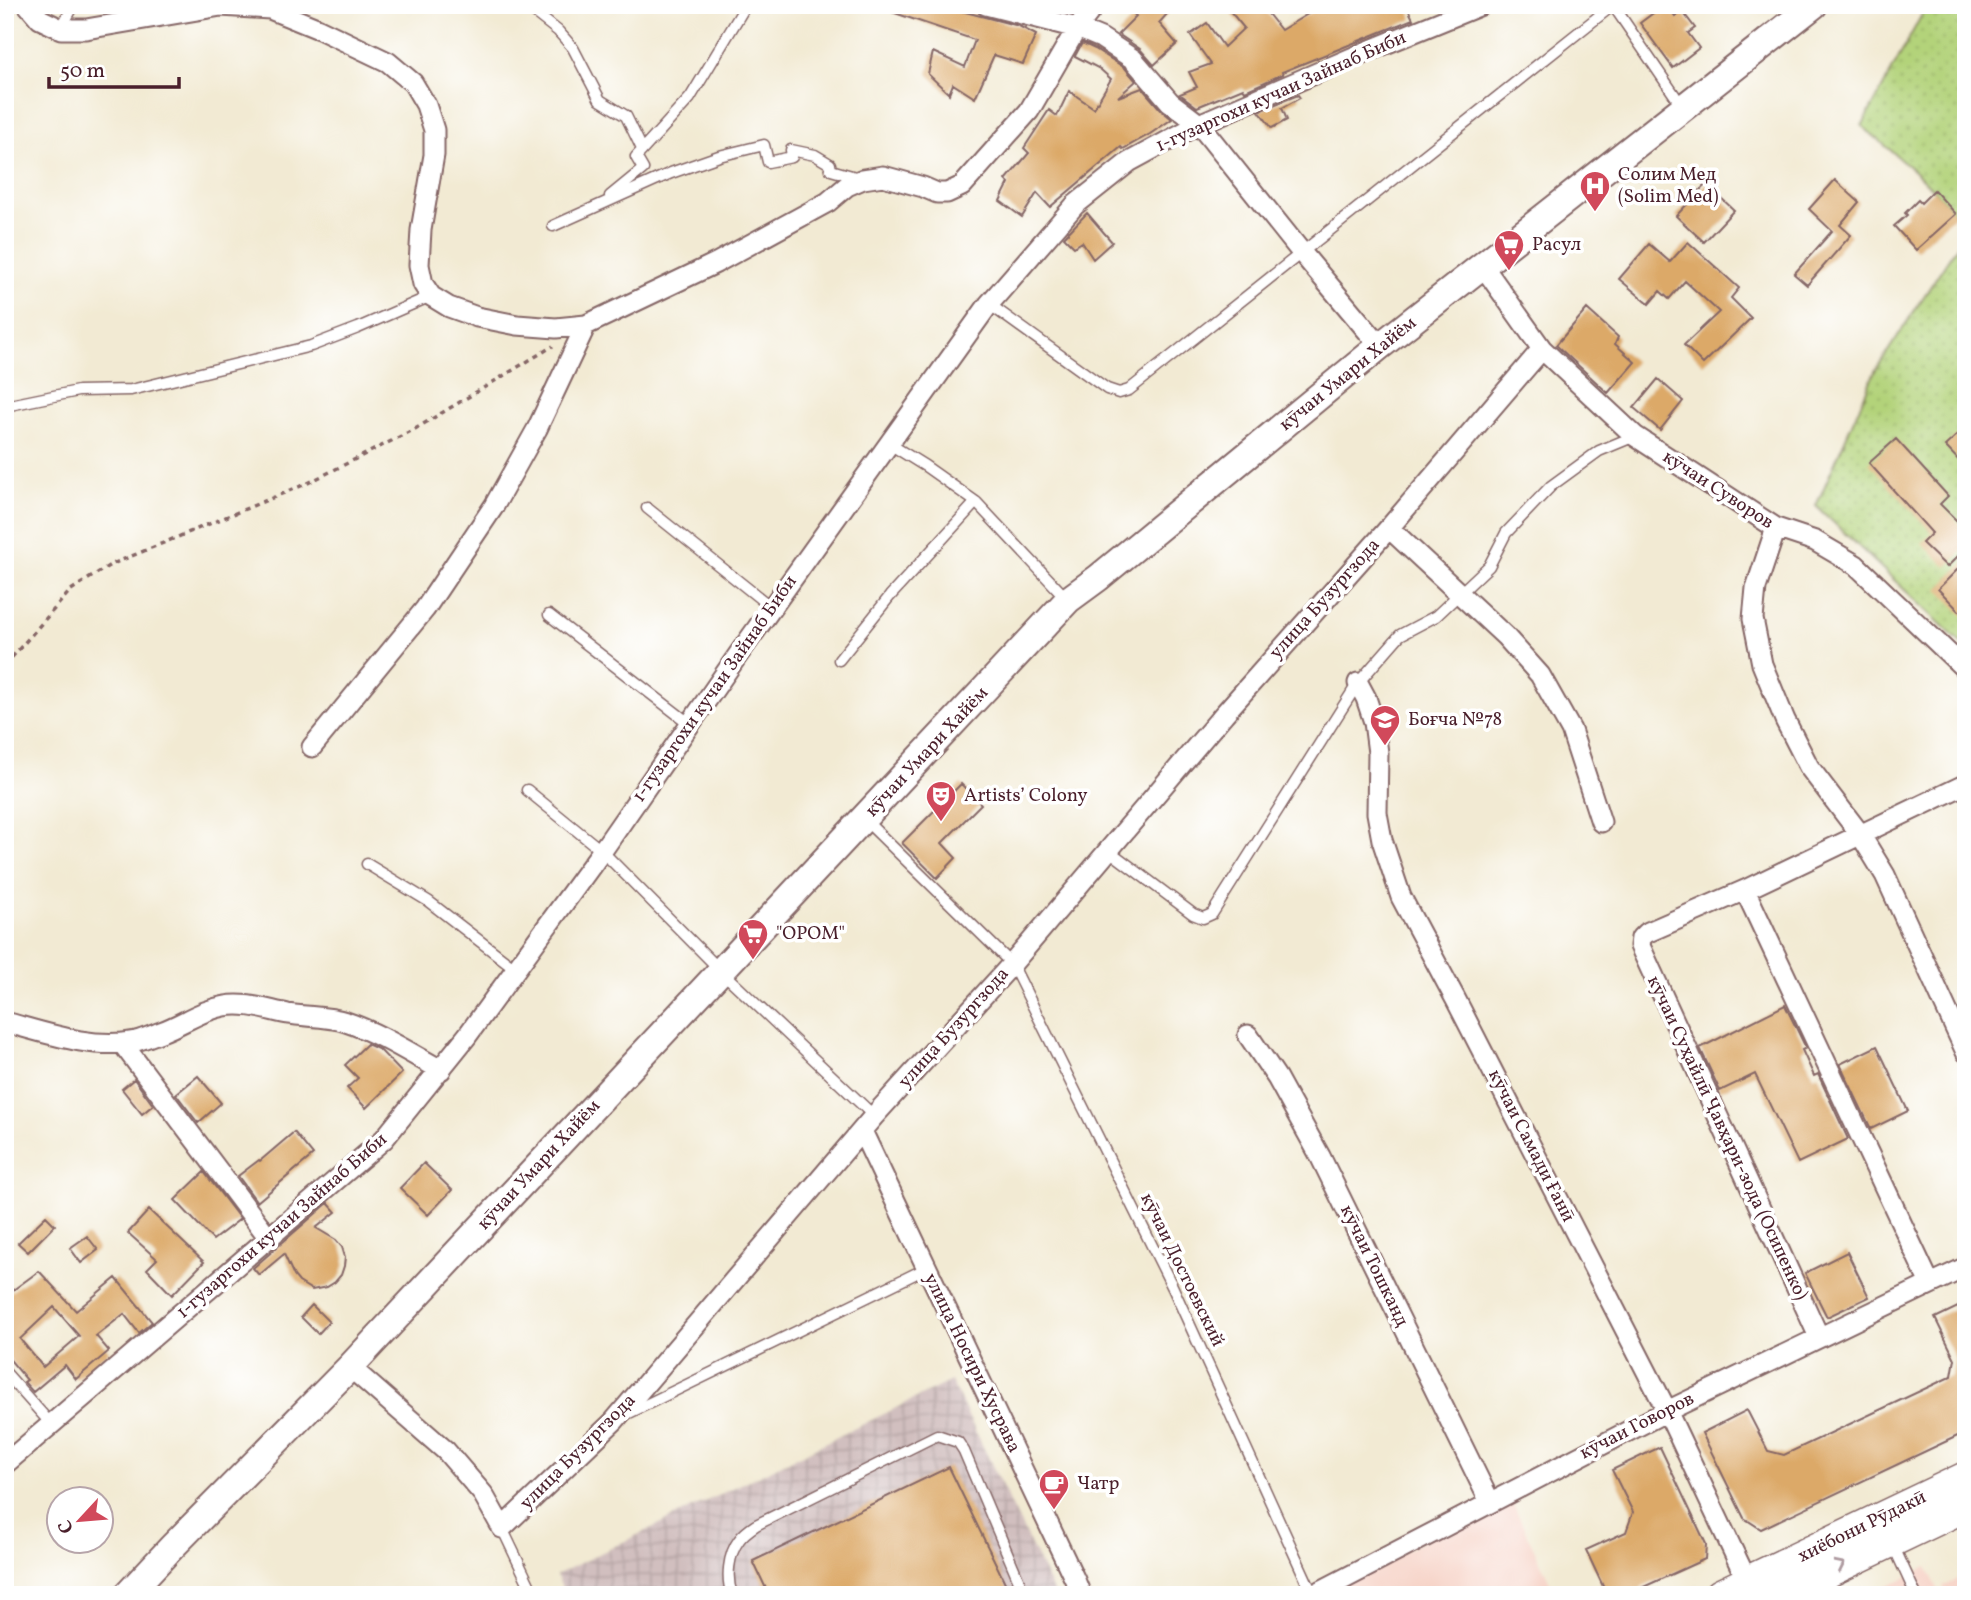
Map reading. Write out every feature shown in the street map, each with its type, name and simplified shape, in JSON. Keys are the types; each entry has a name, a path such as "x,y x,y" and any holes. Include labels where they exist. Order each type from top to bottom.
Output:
{"highway":[{"name":"хиёбони Рӯдакӣ","path":"1741,1591 1966,1478"},
{"path":"1778,1595 1966,1505"}],"main road":[{"name":"кӯчаи Умари Хайём","path":"127,1595 350,1367 1068,600 1380,346 1814,5"}],"street":[{"path":"28,5 40,19 61,29 86,29 221,6 270,9 388,62 413,83 426,105 434,130 435,155 421,230 419,265 423,284 431,296 449,307 517,325 556,328 586,325 716,263 828,202 847,186 863,179 883,176 947,194 962,187 1029,111 1077,28 1094,6"},
{"path":"986,5 1077,28 1101,38 1133,59 1170,102 1199,124 1380,346"},
{"name":"1-гузаргохи кучаи Зайнаб Биби","path":"5,1464 384,1139 441,1070 602,851 888,443 989,304 1075,205 1129,162 1199,124 1481,5"},
{"name":"кӯчаи Суворов","path":"1483,266 1542,349 1635,436 1776,528 1815,541 1856,565 1966,670"},
{"path":"312,747 425,610 494,506 537,429 586,325"},
{"name":"улица Бузургзода","path":"350,1367 446,1451 483,1493 502,1528 614,1421 868,1124 1012,964 1224,714 1389,528 1542,349"},
{"path":"1389,528 1505,636 1540,676 1571,730 1601,822"},
{"path":"1776,528 1756,588 1753,619 1762,664 1785,720 1809,766 1860,834 1885,875 1966,1052"},
{"name":"кӯчаи Самади Ғанӣ","path":"1358,683 1374,722 1378,753 1377,813 1382,840 1401,897 1667,1411 1741,1591"},
{"path":"1930,1284 1745,890 1966,784"},
{"name":"кӯчаи Суҳайлӣ Ҷавҳари-зода (Осипенко)","path":"1745,890 1646,933 1641,938 1640,946 1819,1336"},
{"path":"5,1022 86,1042 122,1043 138,1041 167,1030 201,1012 241,1005 344,1021 441,1070"},
{"name":"кӯчаи Тошканд","path":"1248,1035 1277,1078 1320,1156 1490,1502"},
{"path":"122,1043 270,1238"},
{"name":"улица Носири Хусрава","path":"868,1124 927,1268 1081,1595"},
{"name":"кӯчаи Говоров","path":"1313,1595 1667,1411 1966,1267"}],"lane":[{"path":"61,29 74,5"},
{"path":"525,5 558,31 573,48 600,100 626,116 642,149"},
{"path":"599,205 643,169 636,157 690,98 746,5"},
{"path":"989,304 1107,389 1119,393 1129,390 1613,5 1684,109"},
{"path":"553,226 671,173 719,156 764,145 768,162 792,157 792,150 815,155 830,164 831,170 863,179"},
{"path":"5,406 78,391 131,390 311,346 431,296"},
{"path":"1108,850 1193,914 1203,918 1212,914 1358,683 1400,635 1436,616 1489,566 1506,533 1551,486 1599,451 1635,436"},
{"path":"888,443 975,502 1068,600"},
{"path":"839,660 890,596 975,502"},
{"path":"647,508 772,607"},
{"path":"549,615 690,724"},
{"path":"527,790 602,851 868,1124"},
{"name":"кӯчаи Достоевский","path":"864,819 1012,964 1173,1288 1313,1595"},
{"path":"366,864 428,901 516,969"},
{"path":"614,1421 927,1268"},
{"path":"5,1372 52,1425"},
{"path":"733,1595 729,1585 731,1554 740,1539 756,1525 937,1435 958,1442 964,1451 1026,1595"},
{"path":"502,1528 534,1595"},
{"path":"1891,1541 1916,1595"}],"path":[{"path":"5,666 71,590 110,565 308,482 415,429 586,325"}],"shaded area":[{"path":"951,1381 1055,1595 566,1595 556,1575"},
{"path":"1510,1498 1556,1595 1318,1595"},
{"path":"1927,1567 1941,1595 1869,1595"},
{"path":"1966,1574 1966,1595 1947,1595 1943,1587"}],"green space":[{"path":"1924,5 1966,5 1966,227 1930,186 1862,126 1926,7"},
{"path":"1966,232 1966,648 1816,506 1875,371"}],"building":[{"path":"880,5 934,5 950,8 1019,26 1036,35 1023,64 994,55 975,98 953,84 949,94 928,74 933,52 965,67 975,40 880,8"},
{"path":"1124,5 1175,5 1159,23 1177,44 1154,65 1140,49 1118,34 1136,16"},
{"path":"1225,5 1261,5 1281,30 1323,5 1406,5 1413,19 1282,72 1283,74 1245,91 1243,88 1197,107 1180,94 1197,87 1189,72 1211,64 1190,35 1207,23 1224,47 1244,28"},
{"path":"1667,5 1675,16 1682,11 1695,28 1688,33 1699,48 1673,68 1640,23"},
{"path":"1082,43 1125,68 1136,81 1118,97 1142,88 1172,119 1123,149 1121,147 1050,207 1037,193 1022,217 1000,201 1009,183 1006,180 1029,153 1024,148 1049,110 1057,116 1069,91 1094,108 1111,79 1100,69 1075,56"},
{"path":"1298,95 1300,98 1282,108 1287,120 1272,128 1259,111"},
{"path":"1835,180 1859,202 1840,225 1851,235 1807,285 1794,274 1832,231 1809,209"},
{"path":"1706,184 1734,210 1704,242 1676,216"},
{"path":"1934,190 1956,214 1916,250 1894,226 1918,200 1921,203"},
{"path":"1087,213 1112,242 1093,259 1082,242 1074,247 1064,237"},
{"path":"1688,242 1739,288 1731,298 1751,318 1703,364 1684,345 1719,312 1685,281 1669,299 1660,291 1649,304 1619,279 1649,244 1670,262"},
{"path":"1587,309 1618,337 1615,344 1635,362 1608,393 1556,345"},
{"path":"1658,379 1683,401 1660,430 1634,408"},
{"path":"1966,427 1966,468 1945,446"},
{"path":"1896,439 1948,496 1940,504 1966,530 1966,548 1947,567 1922,543 1932,533 1869,463"},
{"path":"1966,561 1966,618 1938,589"},
{"name":"Artists’ Colony","path":"961,784 981,804 942,843 956,858 937,878 902,843"},
{"path":"1785,1005 1806,1048 1802,1050 1814,1076 1818,1074 1848,1139 1798,1163 1755,1074 1720,1091 1700,1048"},
{"path":"367,1044 380,1050 402,1073 366,1108 347,1088 358,1078 345,1065"},
{"path":"1877,1046 1908,1111 1871,1129 1840,1064"},
{"path":"198,1076 221,1103 198,1123 176,1094"},
{"path":"134,1079 153,1105 142,1114 122,1089"},
{"path":"294,1132 313,1155 257,1202 238,1176"},
{"path":"424,1163 452,1190 428,1215 400,1188"},
{"path":"204,1172 240,1219 213,1240 175,1200"},
{"path":"328,1203 336,1212 316,1228 336,1240 342,1247 344,1266 335,1282 312,1290 294,1276 284,1254 259,1275 253,1268"},
{"path":"149,1210 204,1262 172,1295 147,1269 157,1259 128,1233"},
{"path":"46,1216 55,1225 28,1252 18,1243"},
{"path":"87,1236 98,1250 81,1263 70,1248"},
{"path":"1847,1252 1869,1297 1827,1317 1805,1273"},
{"path":"39,1271 76,1311 116,1278 152,1322 139,1333 124,1314 96,1336 109,1351 76,1379 65,1365 33,1392 24,1382 27,1380 5,1354 5,1296","holes":["54,1307 79,1336 43,1367 20,1339"]},
{"path":"1966,1303 1966,1432 1761,1529 1744,1518 1702,1433 1747,1410 1768,1451 1784,1455 1952,1376 1955,1359 1935,1318"},
{"path":"312,1305 329,1322 318,1334 301,1317"},
{"path":"1660,1447 1706,1544 1705,1559 1626,1595 1607,1595 1586,1550 1626,1532 1633,1512 1612,1470"},
{"path":"949,1467 1011,1595 769,1595 753,1561"}],"place":[{"name":"Солим Мед (Solim Med)","path":"1595,213"},
{"name":"Расул","path":"1509,272"},
{"name":"Боғча №78","path":"1385,747"},
{"name":"Artists’ Colony","path":"941,823"},
{"name":"\"OPOM\"","path":"753,961"},
{"name":"Чатр","path":"1054,1511"}]}
